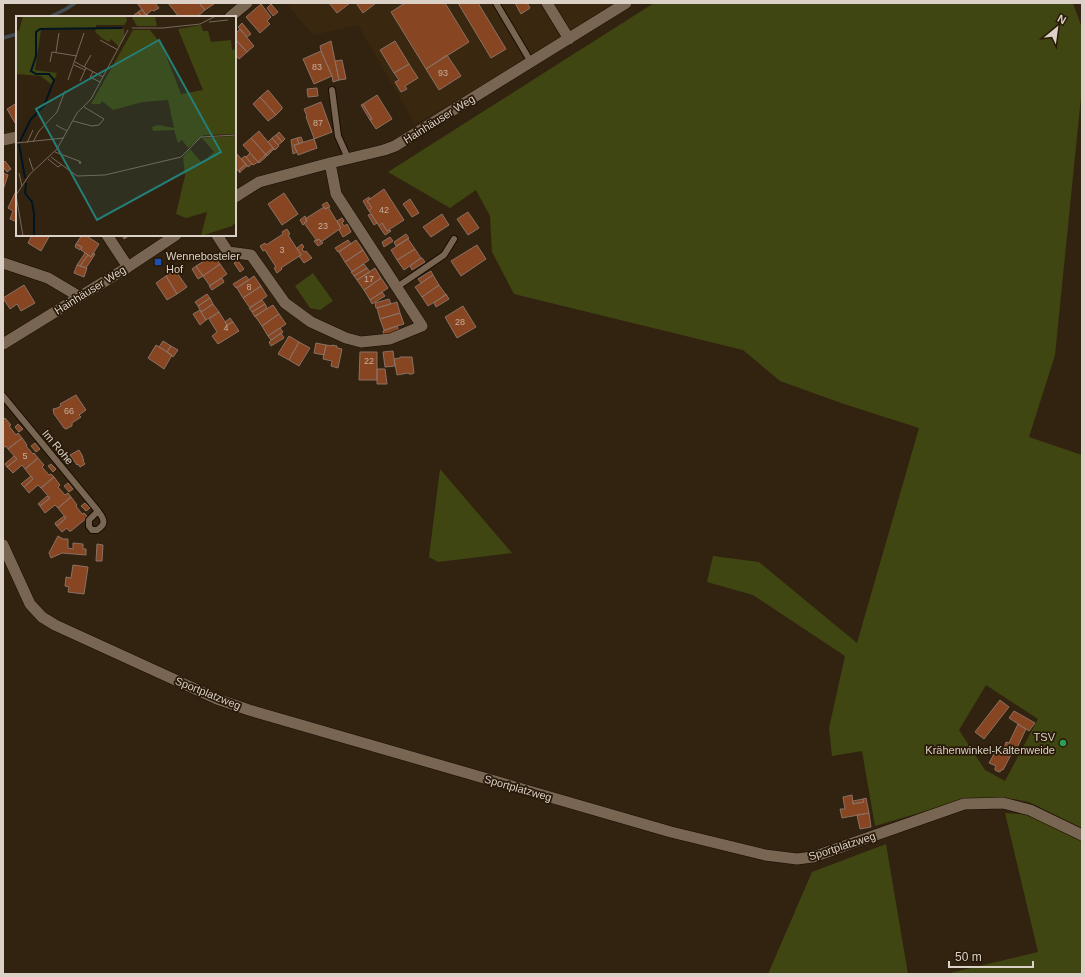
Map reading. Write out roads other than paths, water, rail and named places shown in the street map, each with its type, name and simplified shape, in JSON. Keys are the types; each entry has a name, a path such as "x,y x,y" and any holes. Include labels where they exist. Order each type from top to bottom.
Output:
{"street":[{"path":"231,16 247,3"},
{"path":"547,3 569,38"},
{"name":"Hainhäuser Weg","path":"236,196 259,182 395,146 626,3"},
{"path":"3,140 16,137"},
{"path":"218,236 228,252 250,255 285,303 312,322 346,338 361,342 390,339 422,326 336,194 330,163"},
{"path":"108,236 128,267"},
{"name":"Hainhäuser Weg","path":"3,344 128,267 174,236"},
{"path":"3,263 48,278 80,297"},
{"name":"Sportplatzweg","path":"3,545 30,604 42,617 55,625 216,699 249,710 671,832 765,855 797,860 813,857 964,804 1003,803 1030,810 1082,835"}],"lane":[{"path":"496,3 531,62"},
{"path":"332,90 338,136 348,158"},
{"path":"397,287 444,255 454,239"},
{"name":"Im Rohe","path":"3,396 98,511"}],"waterway":[{"path":"52,16 75,3"},
{"path":"3,38 16,34"}],"place":[{"name":"Wennebosteler Hof","path":"158,262"},
{"name":"TSV Krähenwinkel-Kaltenweide","path":"1063,743"}]}
